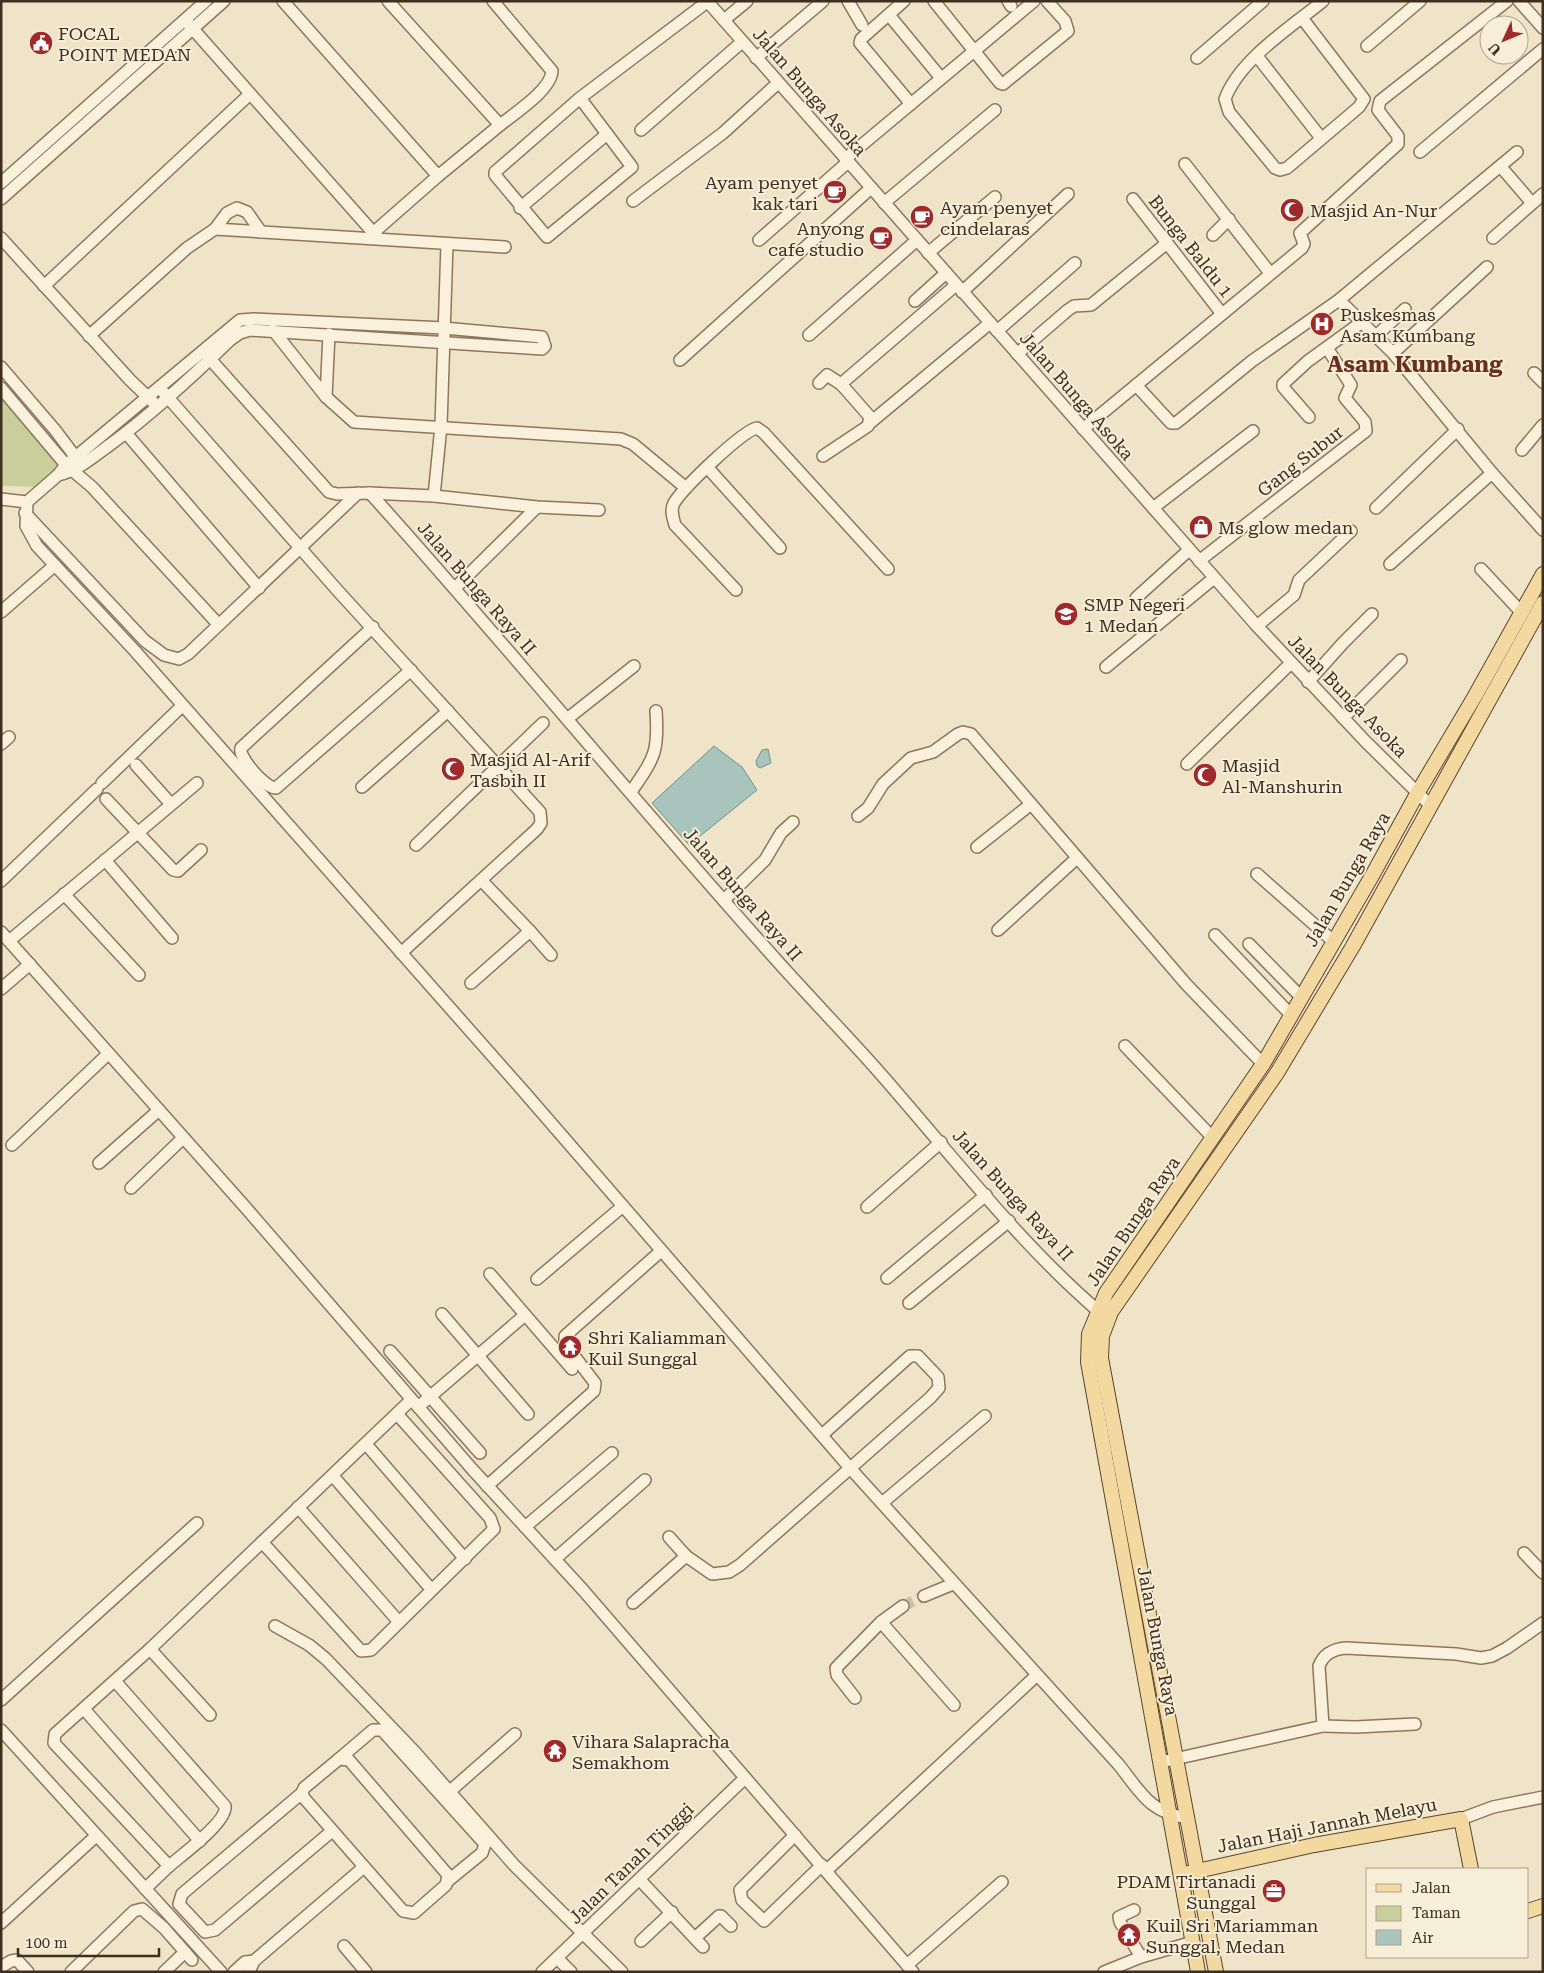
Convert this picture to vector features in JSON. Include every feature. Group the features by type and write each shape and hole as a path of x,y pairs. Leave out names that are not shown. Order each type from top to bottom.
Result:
{"main road":[{"name":"Jalan Bunga Raya","path":"1198,1972 1088,1362 1089,1334 1097,1310 1106,1293 1263,1064 1418,792 1476,696 1543,574"},
{"name":"Jalan Bunga Raya","path":"1216,1972 1101,1358 1105,1322 1134,1277 1276,1073 1312,1014 1543,603"},
{"path":"1203,1152 1216,1161"},
{"path":"1128,1583 1143,1580"},
{"name":"Jalan Haji Jannah Melayu","path":"1180,1875 1314,1845 1461,1819 1471,1868"},
{"path":"1529,1911 1543,1906"}],"street":[{"path":"1,199 189,24 206,1"},
{"path":"1,183 189,24 224,1"},
{"path":"283,1 438,176"},
{"path":"388,1 500,125"},
{"path":"376,236 438,176 543,89 551,79 552,71 493,1"},
{"path":"580,98 632,166 631,170 550,236 544,236 520,208 494,172 580,98 707,1"},
{"name":"Jalan Bunga Asoka","path":"707,1 1290,663 1430,805"},
{"path":"724,20 747,1"},
{"path":"756,58 823,1"},
{"path":"848,1 862,25"},
{"path":"904,1 861,39 860,42 911,104"},
{"path":"934,1 1000,83 1005,83 1068,31 1065,21 1046,1"},
{"path":"760,240 911,104 1034,1"},
{"path":"1197,58 1263,1"},
{"path":"1302,18 1364,99 1358,107 1286,168 1280,170 1275,168 1229,112 1226,99 1229,88 1257,56 1302,18 1323,1"},
{"path":"1367,46 1420,1"},
{"path":"1083,430 1302,248 1304,244 1300,233 1398,144 1398,136 1378,110 1377,106 1380,102 1507,1"},
{"path":"1519,1 1541,22"},
{"path":"889,15 941,78"},
{"path":"189,24 376,236"},
{"path":"640,130 742,42"},
{"path":"1420,152 1543,49"},
{"path":"1257,56 1321,138"},
{"path":"633,201 726,130 778,83"},
{"path":"44,286 250,94"},
{"path":"884,203 995,110"},
{"path":"520,208 608,134"},
{"path":"1136,385 1170,423 1176,423 1252,361 1339,300 1517,152"},
{"path":"1184,164 1270,273"},
{"path":"1501,167 1532,203"},
{"path":"680,360 871,188"},
{"path":"841,384 959,288 1068,194"},
{"path":"1493,238 1543,194"},
{"path":"928,253 995,197"},
{"name":"Bunga Baldu 1","path":"1132,199 1222,314"},
{"path":"89,336 187,248 215,229 227,213 237,208 247,212 261,232"},
{"path":"1213,235 1229,219"},
{"path":"215,229 376,236 447,244 506,247"},
{"path":"1,238 89,336 158,407"},
{"path":"808,334 917,240"},
{"path":"1017,354 1068,310 1074,306 1091,305 1167,243"},
{"path":"434,496 441,426 447,244"},
{"path":"823,456 868,426 1075,263"},
{"path":"1393,353 1487,267"},
{"path":"915,302 946,273"},
{"path":"1339,300 1393,353 1458,429 1492,473 1543,530"},
{"path":"1376,336 1405,309"},
{"path":"74,465 159,387 240,320 254,319 444,328 541,336 545,341 542,348 273,330 250,330 240,333 169,398 126,433 58,475 26,508 28,532 55,566 135,651 401,953 850,1468 1036,1676 1119,1765 1147,1801 1170,1816 1188,1818"},
{"path":"1309,416 1283,387 1283,384 1362,322"},
{"path":"273,330 326,397 354,422 441,426 627,441 686,488"},
{"path":"326,397 329,334"},
{"name":"Gang Subur","path":"1199,561 1366,431 1365,422 1345,398 1351,384 1327,348"},
{"path":"210,359 329,492 337,494 370,493 434,496 537,507 598,510"},
{"path":"1,367 56,430 74,465"},
{"path":"1534,373 1543,382"},
{"path":"819,383 827,375 841,384 870,417 871,422"},
{"path":"159,387 540,812 541,823 482,882 401,953"},
{"path":"1,388 45,439 74,465 218,624"},
{"path":"1522,450 1543,425"},
{"path":"736,590 675,525 671,513 673,504 686,488 707,467 753,428 760,428 888,569"},
{"path":"1376,508 1458,429"},
{"path":"45,439 56,430"},
{"path":"1153,508 1253,431"},
{"path":"126,433 258,588"},
{"path":"707,467 780,548"},
{"path":"1390,564 1492,473"},
{"path":"4,503 26,508 145,641 164,655 179,659 188,654 358,493"},
{"name":"Jalan Bunga Raya II","path":"370,493 455,588 724,900 941,1142 1009,1221 1078,1293 1097,1310"},
{"path":"455,588 537,507"},
{"path":"1257,626 1294,595 1298,580 1351,531"},
{"path":"1136,598 1189,550"},
{"path":"1,612 55,566"},
{"path":"1481,569 1522,614"},
{"path":"1106,666 1214,578"},
{"path":"1308,682 1372,614"},
{"path":"373,627 241,748 241,757 268,786 276,788 411,670"},
{"path":"1343,718 1401,660"},
{"path":"1187,764 1290,663"},
{"path":"567,719 634,666"},
{"path":"1,881 182,706"},
{"path":"362,787 448,711"},
{"path":"631,792 646,769 657,746 656,711"},
{"path":"416,845 543,723"},
{"path":"858,816 868,808 883,784 906,761 921,754 933,752 964,732 971,734 1186,984 1263,1064"},
{"path":"136,765 170,803"},
{"path":"197,783 170,803 64,894 5,936 487,1486 555,1559 910,1968 1002,1882"},
{"path":"106,799 138,830 175,871 201,850"},
{"path":"977,847 1032,804"},
{"path":"724,900 765,860 781,834 793,822"},
{"path":"998,930 1077,858"},
{"path":"105,860 172,938"},
{"path":"1258,874 1333,942"},
{"path":"482,882 530,930 551,955"},
{"path":"64,894 139,975"},
{"path":"471,983 530,930"},
{"path":"1215,934 1291,1015"},
{"path":"1249,944 1301,997"},
{"path":"1,989 30,964"},
{"path":"1125,1046 1213,1138"},
{"path":"12,1145 108,1054"},
{"path":"99,1163 159,1110"},
{"path":"131,1188 184,1138"},
{"path":"867,1207 941,1142"},
{"path":"887,1278 986,1195"},
{"path":"538,1279 623,1206"},
{"path":"909,1303 1009,1221"},
{"path":"487,1486 594,1391 595,1383 565,1344 565,1336 661,1251"},
{"path":"490,1274 572,1369"},
{"path":"442,1314 528,1414"},
{"path":"169,1866 54,1743 55,1734 150,1649 397,1414 430,1396 525,1315"},
{"path":"390,1351 480,1453"},
{"path":"669,1537 686,1556 712,1574 729,1572 740,1565 935,1394 940,1383 938,1377 918,1356 910,1356 822,1435"},
{"path":"262,1542 361,1651 371,1650 431,1589 490,1535 494,1524 397,1414"},
{"path":"882,1503 985,1416"},
{"path":"366,1444 465,1559"},
{"path":"524,1527 612,1453"},
{"path":"333,1476 431,1589"},
{"path":"555,1559 645,1480"},
{"path":"298,1507 399,1622"},
{"path":"1,1700 197,1523"},
{"path":"1524,1553 1543,1573"},
{"path":"632,1603 686,1556"},
{"path":"924,1596 953,1584"},
{"path":"854,1698 837,1675 836,1668 881,1622 903,1606"},
{"path":"881,1622 954,1705"},
{"path":"1323,1726 1319,1666 1322,1659 1334,1650 1346,1648 1456,1654 1481,1658 1492,1656 1508,1648 1543,1623"},
{"path":"275,1626 310,1645 326,1659 414,1751 514,1865 622,1972"},
{"path":"150,1649 210,1715"},
{"path":"795,1835 740,1890 742,1900 764,1921 1036,1676"},
{"path":"115,1681 225,1806 224,1814 200,1841 169,1866 145,1890"},
{"path":"84,1709 200,1841"},
{"path":"1161,1762 1234,1744 1323,1726 1356,1728 1415,1724"},
{"path":"1,1730 221,1972"},
{"path":"302,1793 332,1831 403,1911 409,1914 414,1913 446,1885 449,1880 482,1853 485,1844 382,1730 373,1730 304,1788 302,1793 182,1894 179,1904 205,1932 215,1930 332,1831"},
{"path":"449,1792 515,1734"},
{"path":"339,1759 349,1760 448,1875 449,1880"},
{"name":"Jalan Tanah Tinggi","path":"542,1972 744,1779"},
{"path":"1461,1819 1492,1807 1543,1797"},
{"path":"1,1923 96,1836"},
{"path":"234,1972 245,1962 251,1967 364,1867"},
{"path":"640,1880 703,1947"},
{"path":"71,1972 134,1910 142,1909 164,1928 188,1956 164,1972"},
{"path":"1134,1910 1119,1917 1120,1922 1141,1957"},
{"path":"641,1941 672,1912"},
{"path":"695,1938 718,1916 721,1916 731,1926"},
{"path":"1104,1972 1141,1957 1193,1942"},
{"path":"344,1946 366,1972"},
{"path":"557,1958 571,1972"},
{"path":"1,1967 17,1960 28,1972"}],"green space":[{"path":"1,394 59,458 58,468 37,487 1,486"}],"water":[{"path":"714,746 742,767 757,790 689,845 652,803"},
{"path":"768,749 771,763 760,768 757,766 756,761 762,750"}],"tunnel":[{"path":"903,1606 924,1596"}],"place":[{"name":"FOCAL POINT MEDAN","path":"41,43"},
{"name":"Ayam penyet kak tari","path":"835,192"},
{"name":"Masjid An-Nur","path":"1292,210"},
{"name":"Ayam penyet cindelaras","path":"922,217"},
{"name":"Anyong cafe studio","path":"881,238"},
{"name":"Puskesmas Asam Kumbang","path":"1322,324"},
{"name":"Ms glow medan","path":"1201,527"},
{"name":"SMP Negeri 1 Medan","path":"1066,614"},
{"name":"Masjid Al-Arif Tasbih II","path":"453,769"},
{"name":"Masjid Al-Manshurin","path":"1205,775"},
{"name":"Shri Kaliamman Kuil Sunggal","path":"570,1347"},
{"name":"Vihara Salapracha Semakhom","path":"555,1751"},
{"name":"PDAM Tirtanadi Sunggal","path":"1274,1891"},
{"name":"Kuil Sri Mariamman Sunggal, Medan","path":"1129,1935"}],"district":[{"name":"Asam Kumbang","path":"1415,364"}]}
